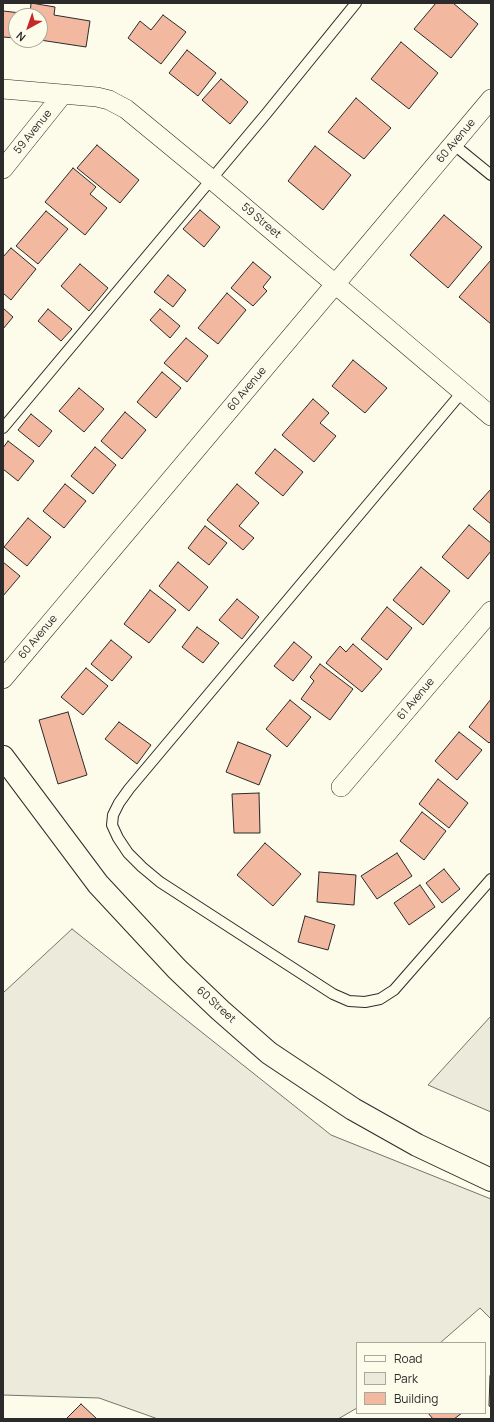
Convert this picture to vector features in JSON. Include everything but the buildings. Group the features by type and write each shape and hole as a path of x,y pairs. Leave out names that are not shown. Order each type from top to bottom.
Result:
{"main road":[{"name":"60 Street","path":"3,757 98,884 177,969 220,1010 270,1053 353,1109 417,1145 491,1180"}],"street":[{"name":"59 Street","path":"3,89 96,97 109,100 126,108 491,416"},
{"name":"59 Avenue","path":"3,169 63,94"},
{"name":"60 Avenue","path":"3,678 491,99"},
{"name":"61 Avenue","path":"341,787 491,611"}],"lane":[{"path":"3,428 266,114 356,3"},
{"path":"453,144 491,175"},
{"path":"463,391 129,789 113,815 112,825 118,838 128,853 160,882 333,994 349,1001 365,1002 380,999 394,990 491,879"}],"green space":[{"path":"72,929 331,1135 491,1199 491,1319 480,1308 441,1342 356,1342 356,1409 338,1419 158,1419 99,1398 3,1395 3,993"},
{"path":"491,1016 491,1112 428,1085"}]}
